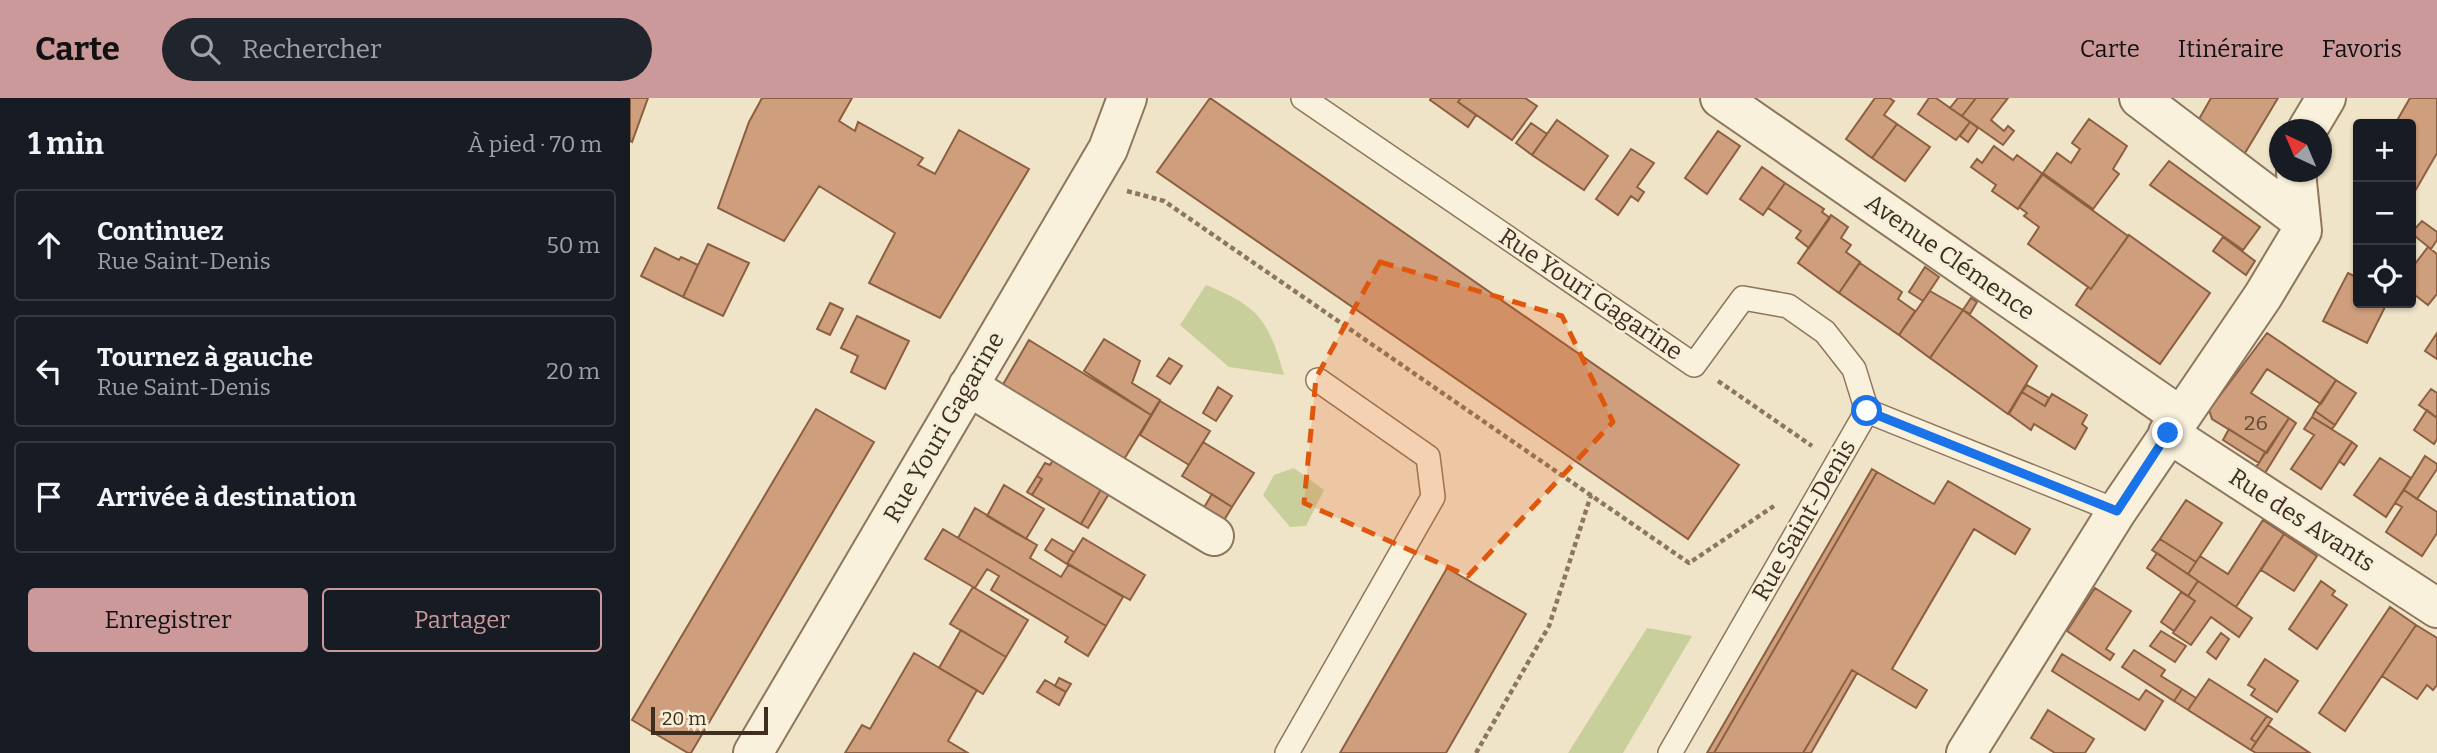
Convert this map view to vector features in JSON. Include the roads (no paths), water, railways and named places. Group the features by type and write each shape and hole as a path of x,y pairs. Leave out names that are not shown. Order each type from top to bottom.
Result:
{"street":[{"name":"Rue Youri Gagarine","path":"753,753 1108,149 1127,98"},
{"name":"Avenue Clémence","path":"1720,98 2174,424"},
{"path":"2140,98 2300,220"},
{"path":"2314,119 2326,98"},
{"path":"1966,753 2117,511 2263,296 2302,231 2297,182"},
{"path":"968,386 1214,536"},
{"name":"Rue des Avants","path":"2174,424 2437,608"}],"lane":[{"name":"Rue Youri Gagarine","path":"1303,98 1694,365 1743,298 1788,306 1825,332 1854,369 1867,411"},
{"path":"1287,753 1433,497 1428,457 1318,380"},
{"name":"Rue Saint-Denis","path":"1670,753 1867,411 2117,511"}]}
